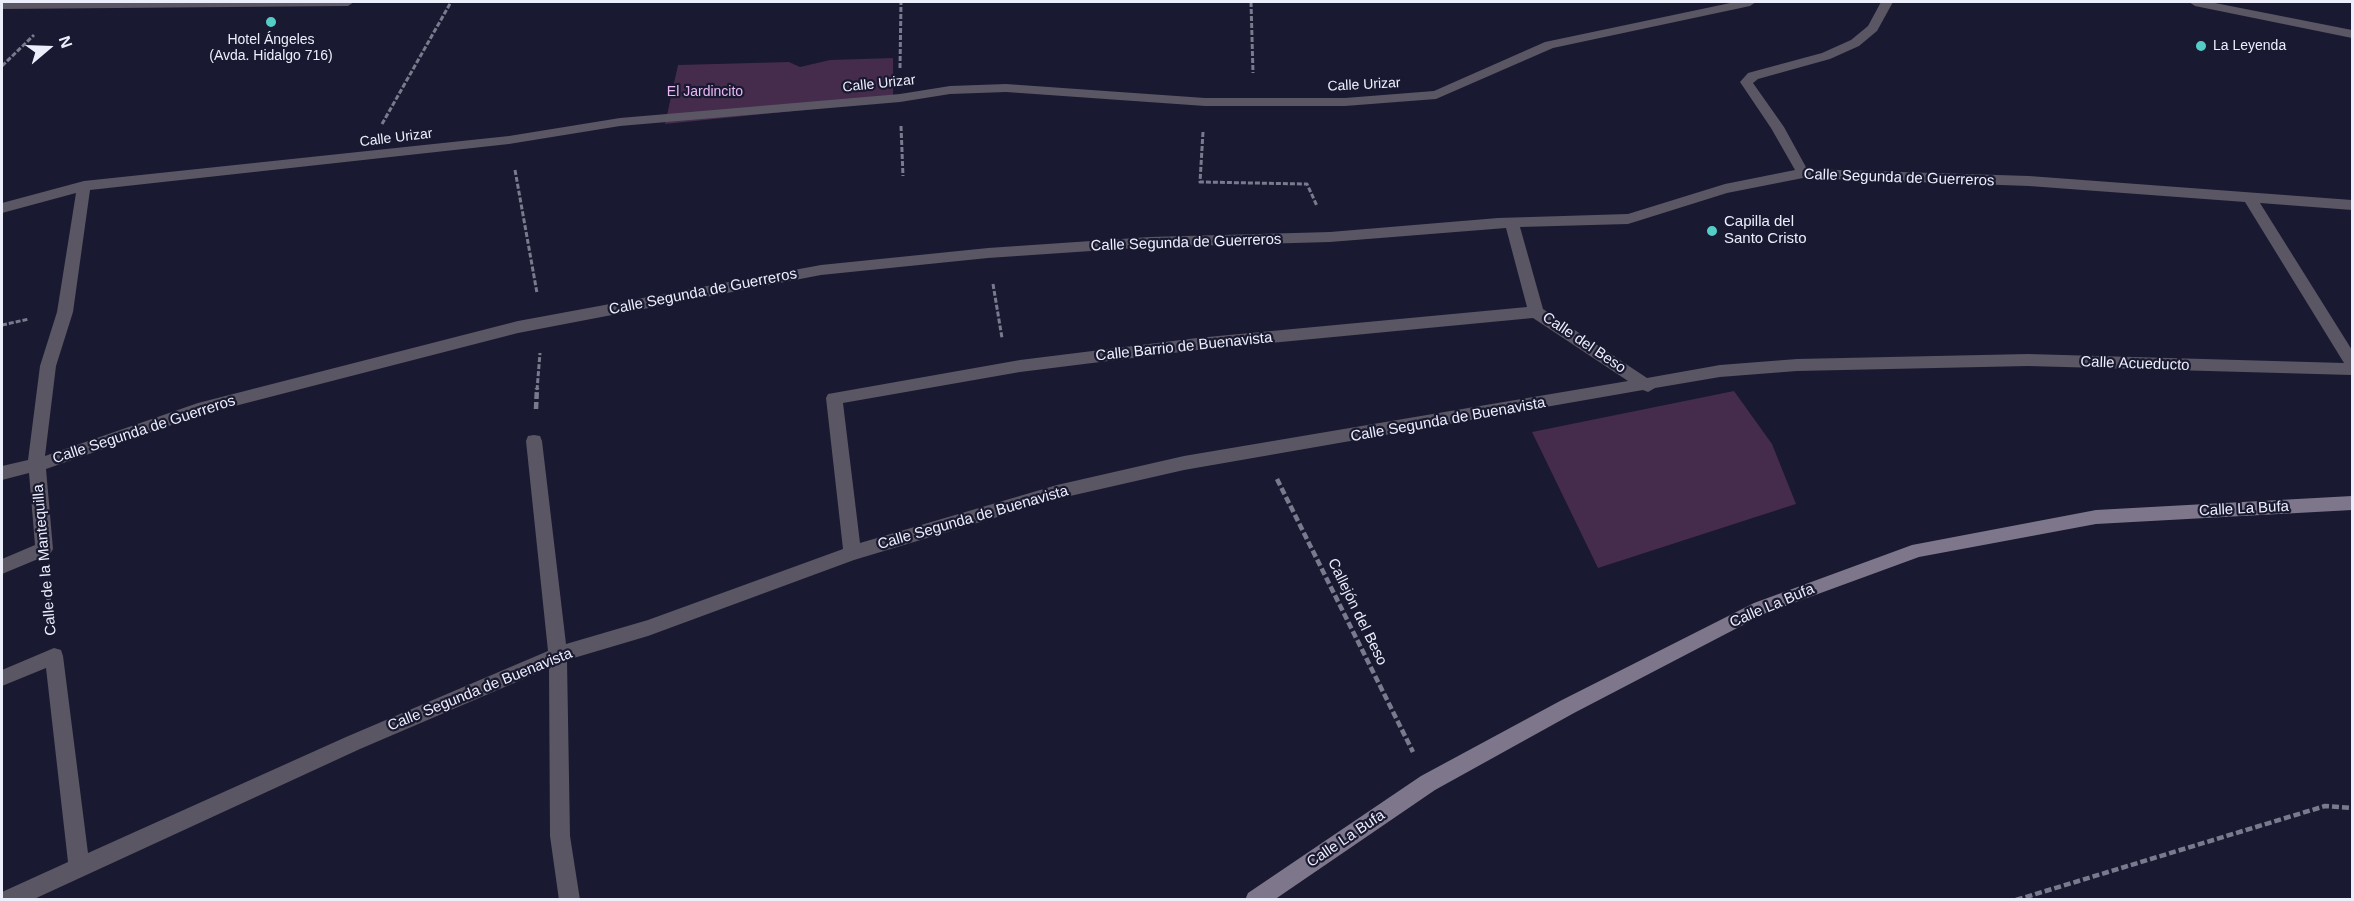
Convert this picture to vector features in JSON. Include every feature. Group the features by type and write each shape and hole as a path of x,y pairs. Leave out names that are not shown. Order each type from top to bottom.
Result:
{"main road":[{"name":"Calle La Bufa","path":"1255,900 1428,783 1567,707 1760,608 1918,550 2096,517 2352,503"}],"street":[{"path":"2,5 348,2"},
{"name":"Calle Urizar","path":"2,208 84,186 509,140 620,122 900,98 950,90 1006,88 1205,102 1345,102 1436,95 1549,45 1750,2"},
{"path":"1803,173 1777,127 1746,82 1753,76 1826,56 1855,43 1873,28 1887,2"},
{"path":"2195,2 2352,34"},
{"name":"Calle Segunda de Guerreros","path":"2,473 37,465 198,409 518,327 821,270 988,253 1150,242 1330,237 1512,223 1628,219 1725,189 1803,173 2029,182 2352,205"},
{"name":"Calle de la Mantequilla","path":"44,549 36,452 48,366 65,312 84,186"},
{"path":"2248,197 2352,362"},
{"name":"Calle del Beso","path":"1512,223 1536,312 1648,386"},
{"name":"Calle Barrio de Buenavista","path":"852,553 834,398 1007,369 1197,344 1536,312"},
{"name":"Calle Acueducto","path":"1918,363 2028,360 2352,369"},
{"name":"Calle Segunda de Buenavista","path":"7,900 353,743 558,656 648,628 852,553 1057,492 1184,463 1263,452 1648,386 1720,371 1797,366 1918,363"},
{"path":"534,441 558,656 560,836 570,900"},
{"path":"2,567 44,549"},
{"path":"2,678 54,657"},
{"name":"Calle de la Mantequilla","path":"54,657 79,866"}],"path":[{"path":"364,157 451,2"},
{"path":"901,2 900,98 903,177"},
{"path":"1248,102 1254,64 1251,2"},
{"path":"1205,102 1200,182 1307,184 1330,237"},
{"path":"988,253 1007,369"},
{"name":"Callejón del Beso","path":"1263,452 1428,783"},
{"name":"Calle de la Mantequilla","path":"44,549 54,657"},
{"path":"2016,900 2325,806 2352,808"}],"green space":[{"name":"El Jardincito","path":"893,58 893,101 665,124 678,65 789,62 800,67 830,60"},
{"path":"1734,391 1772,444 1796,504 1598,568 1532,432"}],"place":[{"name":"Hotel Ángeles (Avda. Hidalgo 716)","path":"271,22"},
{"name":"La Leyenda","path":"2201,46"},
{"name":"Capilla del Santo Cristo","path":"1712,231"}]}
